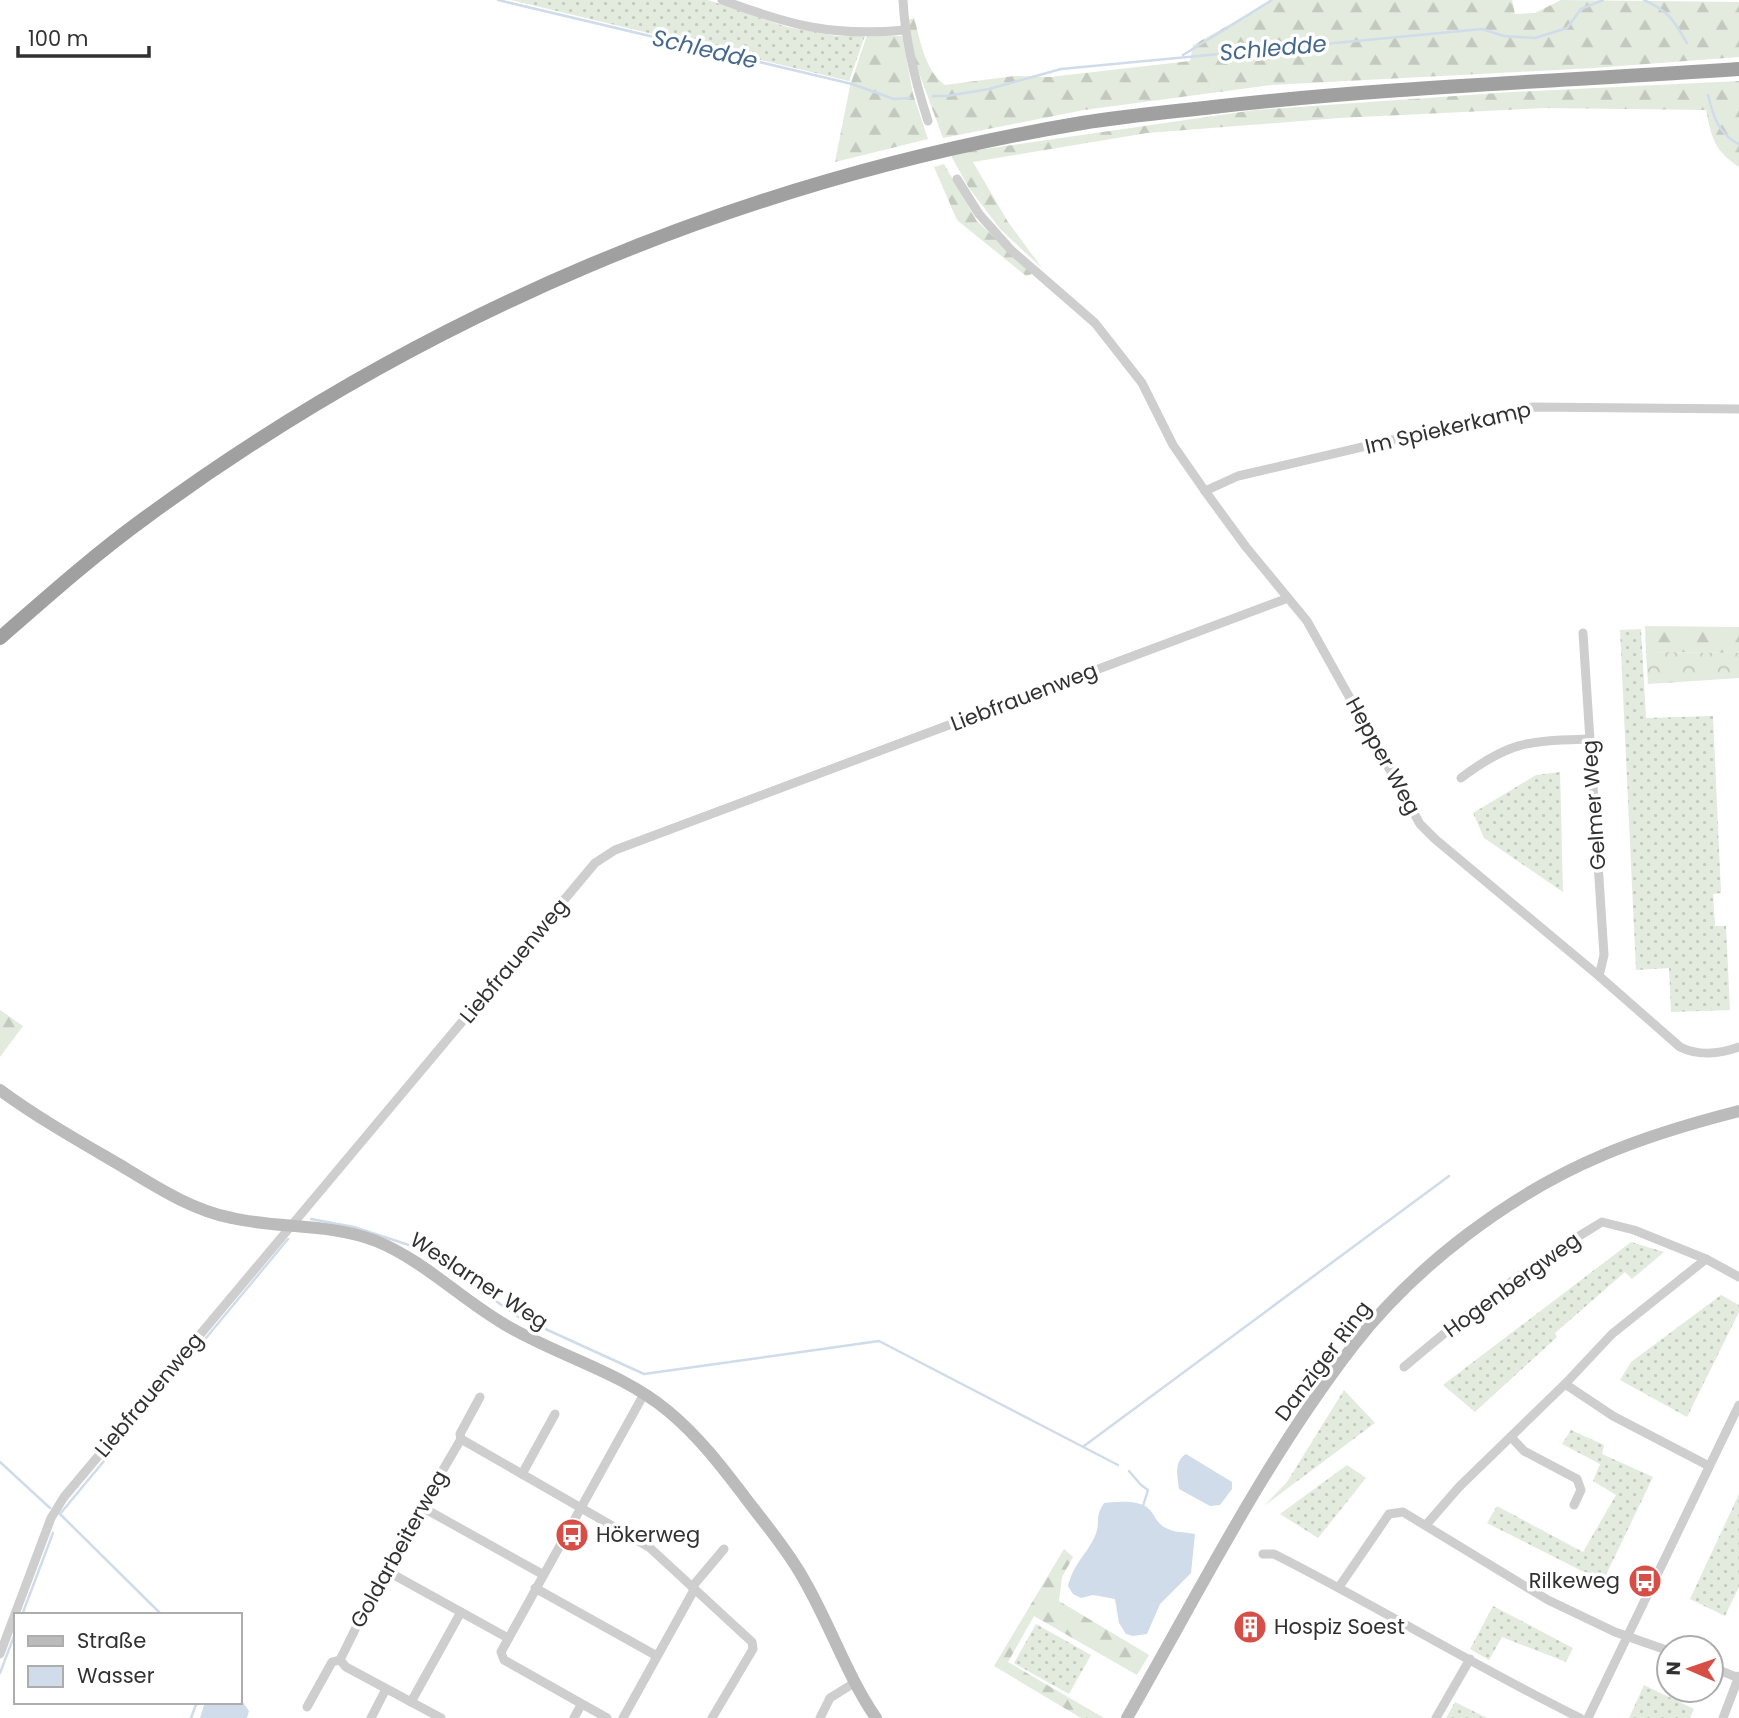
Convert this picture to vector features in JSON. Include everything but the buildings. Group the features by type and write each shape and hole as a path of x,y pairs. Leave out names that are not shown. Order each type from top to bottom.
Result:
{"highway":[{"path":"0,638 142,520 258,440 341,388 492,308 621,250 731,210 931,153 1087,122 1272,100 1739,69"}],"main road":[{"name":"Weslarner Weg","path":"0,1090 51,1125 164,1191 197,1207 230,1218 329,1229 374,1240 389,1247 405,1255 504,1325 535,1342 616,1377 668,1411 700,1442 775,1536 803,1577 854,1683 876,1718"},
{"name":"Danziger Ring","path":"1127,1718 1305,1412 1354,1345 1404,1289 1449,1249 1497,1213 1545,1184 1600,1156 1652,1135 1739,1112"}],"street":[{"path":"722,0 778,20 815,29 836,32 905,30"},
{"path":"903,0 911,62 928,121"},
{"name":"Hepper Weg","path":"957,179 979,214 1011,250 1095,323 1142,383 1174,445 1205,491 1307,621 1420,824 1680,1047 1696,1052 1717,1053 1739,1047"},
{"name":"Im Spiekerkamp","path":"1205,491 1237,476 1533,407 1739,409"},
{"name":"Liebfrauenweg","path":"15,1613 51,1518 64,1497 595,863 615,850 1288,598"},
{"name":"Gelmer Weg","path":"1583,633 1604,955 1599,976"},
{"path":"1461,778 1481,762 1503,750 1531,741 1590,739"},
{"name":"Hogenbergweg","path":"1404,1367 1479,1304 1548,1255 1602,1222 1634,1230 1706,1259"},
{"path":"1426,1525 1459,1487 1565,1384 1612,1334 1706,1259 1739,1277"},
{"path":"1565,1384 1613,1416 1709,1466"},
{"path":"607,1718 504,1660 501,1652 644,1394"},
{"name":"Goldarbeiterweg","path":"307,1707 332,1662 340,1660 385,1570 461,1439 460,1434 480,1397"},
{"path":"1588,1718 1739,1405"},
{"path":"522,1474 555,1414"},
{"path":"1511,1437 1524,1451 1577,1479 1581,1489 1574,1505"},
{"path":"461,1439 649,1547 754,1644 729,1693 712,1718"},
{"path":"421,1506 542,1574"},
{"path":"1339,1587 1389,1514 1403,1512 1548,1600 1615,1632 1655,1646"},
{"path":"623,1718 693,1588 724,1549"},
{"path":"1263,1554 1274,1554 1339,1587 1580,1718"},
{"path":"385,1570 508,1638"},
{"path":"535,1588 657,1656"},
{"path":"411,1702 461,1612"},
{"name":"Liebfrauenweg","path":"0,1654 14,1617"},
{"path":"1436,1718 1469,1659"},
{"path":"340,1660 346,1667 440,1718"},
{"path":"1723,1718 1739,1677"},
{"path":"820,1718 830,1698 854,1683"},
{"path":"371,1718 386,1689"},
{"path":"574,1718 581,1705"}],"green space":[{"path":"511,0 708,0 787,27 837,36 865,36 849,81"},
{"path":"1274,0 1512,0 1515,14 1535,13 1561,0 1739,2 1739,57 1593,68 1271,85 1084,110 943,138 915,62 908,20 914,18 928,63 945,85 1014,76 1050,77 1190,61 1193,45"},
{"path":"867,35 902,36 913,94 928,139 835,162 850,86"},
{"path":"1739,81 1739,167 1724,155 1715,143 1706,110 1545,108 1339,118 1147,133 973,162 1008,222 1042,268 1001,230 969,188 950,154 1255,110 1512,92"},
{"path":"944,164 977,221 1032,274 1026,276 957,220 934,167"},
{"path":"1645,626 1739,627 1739,653 1646,652"},
{"path":"1641,629 1646,718 1713,716 1721,893 1713,894 1715,926 1726,926 1730,1010 1671,1012 1669,968 1636,970 1620,630"},
{"path":"1646,652 1739,653 1739,678 1648,684"},
{"path":"1560,772 1563,892 1484,838 1473,813 1536,775"},
{"path":"0,1010 23,1026 0,1057"},
{"path":"1631,1242 1664,1252 1632,1279 1625,1272 1555,1333 1557,1337 1475,1412 1443,1385"},
{"path":"1721,1295 1739,1305 1739,1312 1687,1417 1620,1380 1631,1362"},
{"path":"1344,1390 1375,1423 1264,1506 1287,1482"},
{"path":"1571,1430 1604,1445 1602,1454 1653,1477 1605,1577 1582,1571 1487,1523 1497,1506 1583,1552 1616,1495 1593,1481 1600,1464 1562,1444"},
{"path":"1347,1465 1366,1478 1318,1538 1280,1514"},
{"path":"1739,1494 1739,1587 1725,1616 1690,1599"},
{"path":"1064,1549 1073,1557 1062,1577 1059,1601 1149,1655 1137,1675 1034,1616 1008,1662 1104,1718 1081,1718 994,1666"},
{"path":"1493,1606 1573,1648 1566,1662 1502,1637 1489,1660 1470,1649"},
{"path":"1036,1624 1091,1655 1069,1694 1014,1663"},
{"path":"1644,1685 1655,1690 1655,1704 1684,1704 1694,1709 1690,1718 1629,1718"},
{"path":"1455,1702 1487,1718 1446,1718"}],"water":[{"path":"1186,1454 1232,1482 1232,1489 1220,1505 1210,1506 1179,1489 1178,1465"},
{"path":"1127,1502 1145,1506 1164,1527 1195,1534 1191,1573 1160,1604 1147,1634 1126,1634 1119,1623 1115,1599 1093,1595 1081,1598 1073,1594 1068,1586 1073,1571 1095,1536 1099,1513 1104,1503"},
{"path":"242,1701 249,1711 247,1718 200,1718 204,1704 242,1704"}],"waterway":[{"name":"Schledde","path":"498,0 852,84 894,99 910,98"},
{"path":"1183,55 1272,0"},
{"name":"Schledde","path":"933,96 989,89 1061,69 1482,29 1504,36 1535,38 1567,28 1581,9 1603,0"},
{"name":"Schledde","path":"1644,0 1670,17 1687,43"},
{"name":"Schledde","path":"1708,95 1718,124 1726,136 1739,144"},
{"path":"1084,1446 1449,1176"},
{"path":"311,1219 354,1227 424,1250 517,1316 644,1374 879,1341 1118,1465"},
{"path":"60,1514 288,1239"},
{"path":"0,1462 50,1508"},
{"path":"1129,1471 1148,1490 1143,1506"},
{"path":"60,1514 160,1613"},
{"path":"23,1613 53,1533"},
{"path":"0,1673 14,1636"},
{"path":"191,1718 196,1704"}],"place":[{"name":"Hökerweg","path":"572,1535"},
{"name":"Rilkeweg","path":"1645,1581"},
{"name":"Hospiz Soest","path":"1250,1627"}]}
